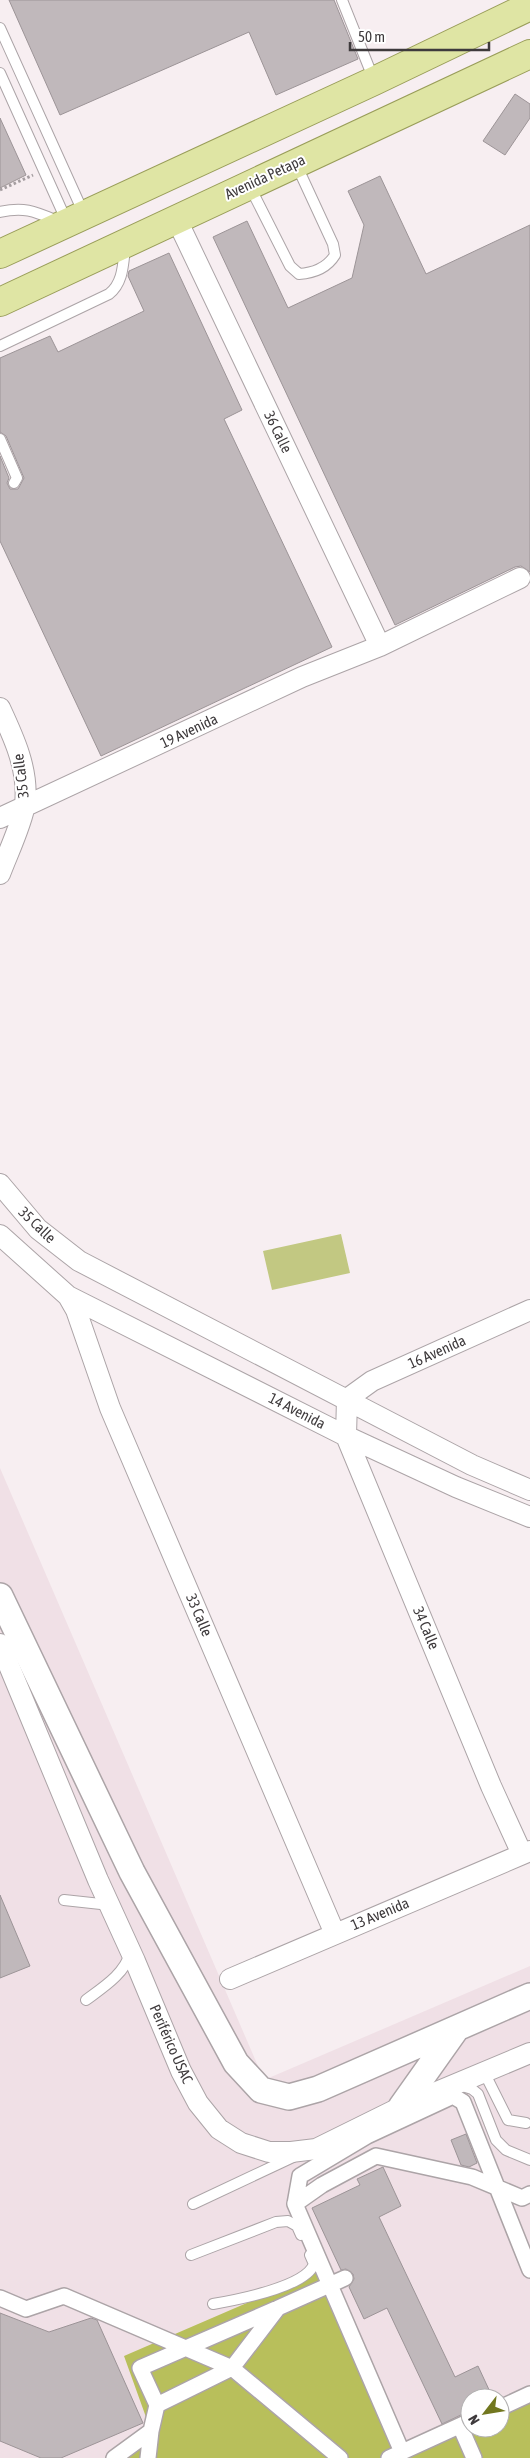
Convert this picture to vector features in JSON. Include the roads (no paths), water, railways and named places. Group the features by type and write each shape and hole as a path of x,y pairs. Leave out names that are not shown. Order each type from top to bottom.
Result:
{"main road":[{"path":"0,254 374,81 530,6"},
{"name":"Avenida Petapa","path":"0,302 176,218 530,55"},
{"path":"358,134 373,120 382,100 374,81"}],"street":[{"name":"36 Calle","path":"176,218 380,646"},
{"name":"19 Avenida","path":"0,818 210,722 302,677 380,646 520,578"},
{"name":"35 Calle","path":"0,708 17,743 26,786 24,806 0,874"},
{"name":"35 Calle","path":"0,1184 38,1229 79,1261 346,1399"},
{"path":"0,1235 68,1296"},
{"name":"14 Avenida","path":"68,1296 346,1436 456,1487 530,1517"},
{"name":"33 Calle","path":"68,1296 76,1310 110,1408 335,1934"},
{"name":"16 Avenida","path":"346,1399 372,1381 530,1310"},
{"path":"346,1399 472,1465 530,1490"},
{"name":"34 Calle","path":"346,1399 346,1436 491,1786 526,1852"},
{"path":"0,1596 132,1872 236,2063 261,2090 289,2097 318,2089 530,1996"},
{"name":"Periférico USAC","path":"0,1644 181,2071 198,2103 219,2129 241,2143 269,2152 316,2149 401,2107 530,2053"},
{"name":"13 Avenida","path":"230,1979 526,1852"},
{"path":"401,2107 459,2026"},
{"path":"460,2426 395,2455 329,2285 295,2204 300,2176 367,2136 453,2096 463,2102 530,2270"},
{"path":"295,2204 322,2185 376,2156 472,2177 522,2198 530,2194"},
{"path":"148,2458 151,2431 157,2405 140,2368 345,2278"},
{"path":"0,2298 26,2309 64,2296 232,2368 340,2458"},
{"path":"157,2405 232,2368 278,2308"},
{"path":"510,2403 530,2394"},
{"path":"114,2458 151,2431"},
{"path":"469,2438 474,2458"}],"lane":[{"path":"342,0 374,81"},
{"path":"0,28 73,221"},
{"path":"0,72 73,221"},
{"path":"249,184 290,266 299,274 312,273 330,263 335,255 333,244 296,163"},
{"path":"0,212 17,208 73,221"},
{"path":"0,346 109,294 116,288 120,279 126,243"},
{"path":"0,439 16,471 18,478 14,483"},
{"path":"64,1900 110,1904"},
{"path":"86,2000 105,1986 125,1965 130,1950"},
{"path":"484,2072 508,2120 526,2123"},
{"path":"456,2084 465,2086 478,2094 496,2140 506,2150 522,2155 530,2160"},
{"path":"193,2204 308,2150"},
{"path":"191,2255 276,2222 288,2221 297,2226 314,2264 310,2272 263,2294 213,2304"}]}
